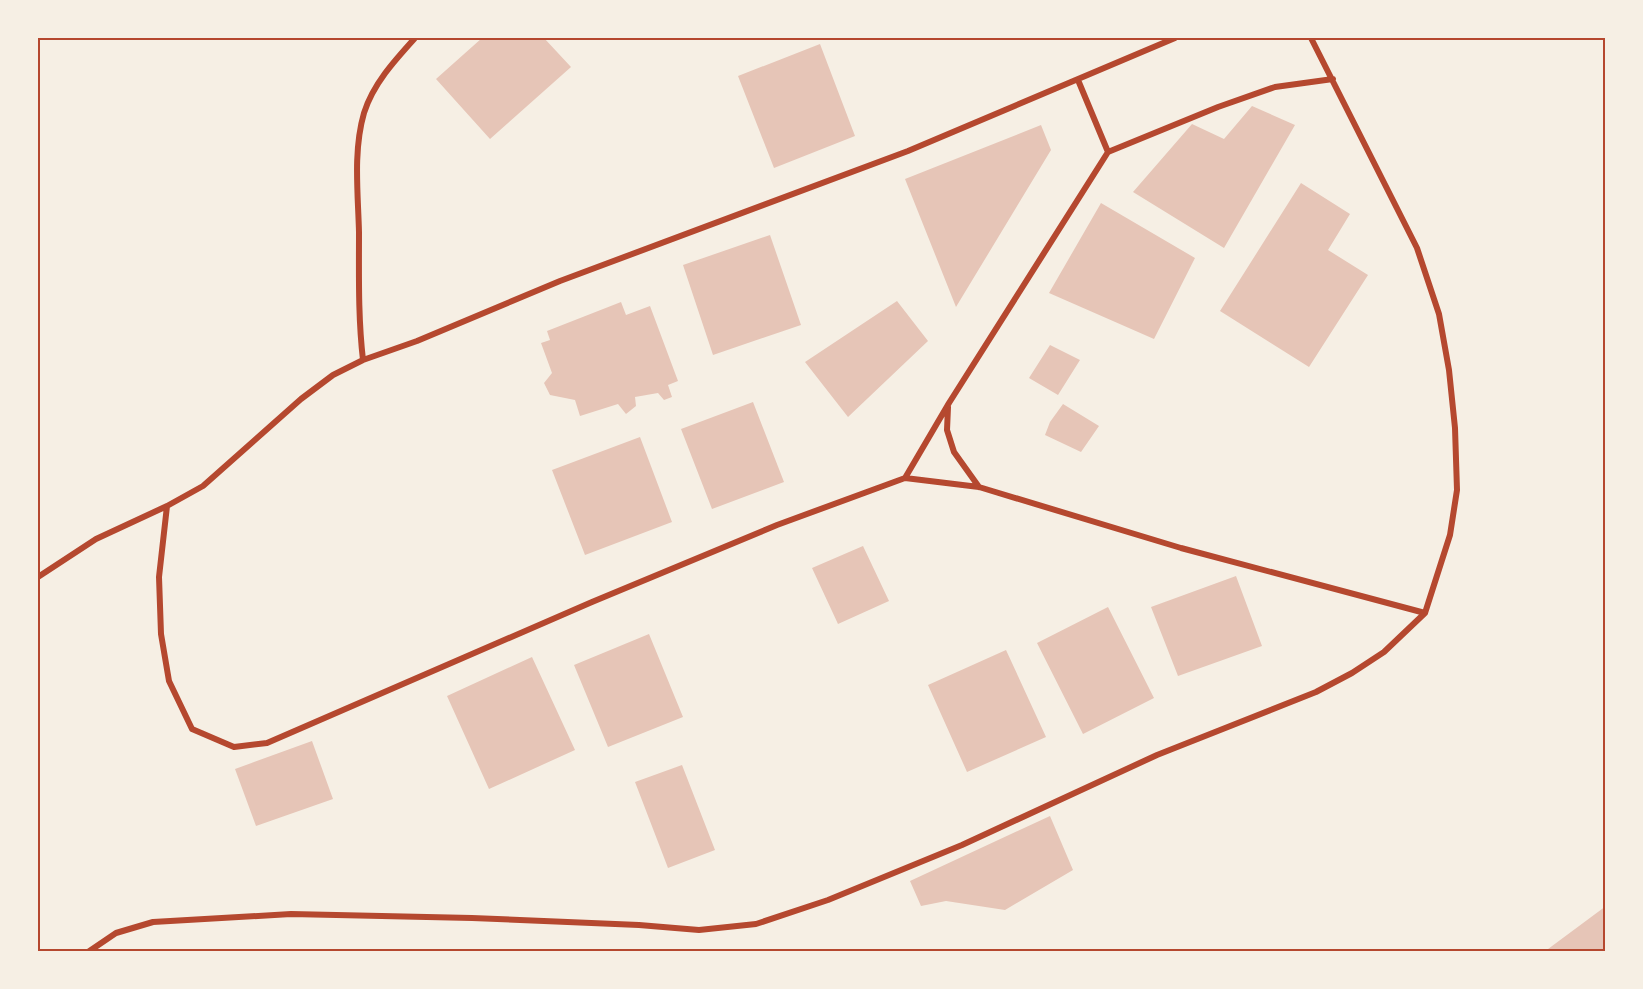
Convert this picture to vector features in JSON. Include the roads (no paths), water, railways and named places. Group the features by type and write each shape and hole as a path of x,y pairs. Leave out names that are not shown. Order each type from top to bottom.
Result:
{"street":[{"path":"363,360 358,326 358,144 364,113 378,84 415,38"},
{"path":"38,577 96,539 167,506 203,486 301,399 333,375 363,360 417,341 560,281 908,151 1175,38"},
{"path":"88,951 116,933 153,922 291,914 639,925 699,930 756,924 828,900 962,845 1157,755 1316,692 1352,673 1384,652 1425,613 1450,535 1457,490 1455,428 1439,314 1417,248 1311,38"},
{"path":"905,478 949,403 1108,152 1218,107 1275,87 1333,79"},
{"path":"1078,80 1108,152"},
{"path":"949,403 947,430 954,452 979,487"},
{"path":"167,506 159,577 161,634 169,681 192,729 234,747 267,743 592,602 777,525 905,478 979,487 1181,548 1425,613"}]}
